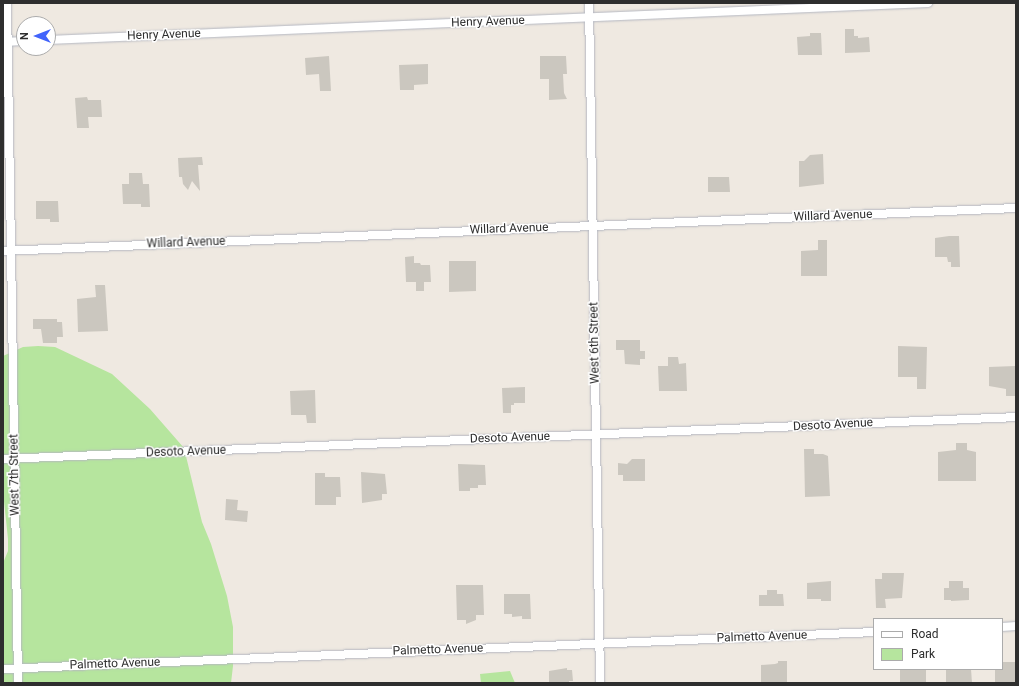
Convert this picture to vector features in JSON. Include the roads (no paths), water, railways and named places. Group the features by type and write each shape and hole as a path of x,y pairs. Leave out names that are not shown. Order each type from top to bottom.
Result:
{"street":[{"name":"West 7th Street","path":"7,3 5,42 7,250 14,459 18,683"},
{"name":"West 6th Street","path":"588,3 600,683"},
{"name":"Henry Avenue","path":"56,40 928,3"},
{"path":"5,42 16,41"},
{"name":"Willard Avenue","path":"7,250 1016,208"},
{"name":"Desoto Avenue","path":"3,459 1016,417"},
{"path":"1003,627 1016,626"},
{"name":"Palmetto Avenue","path":"3,669 873,632"}]}
